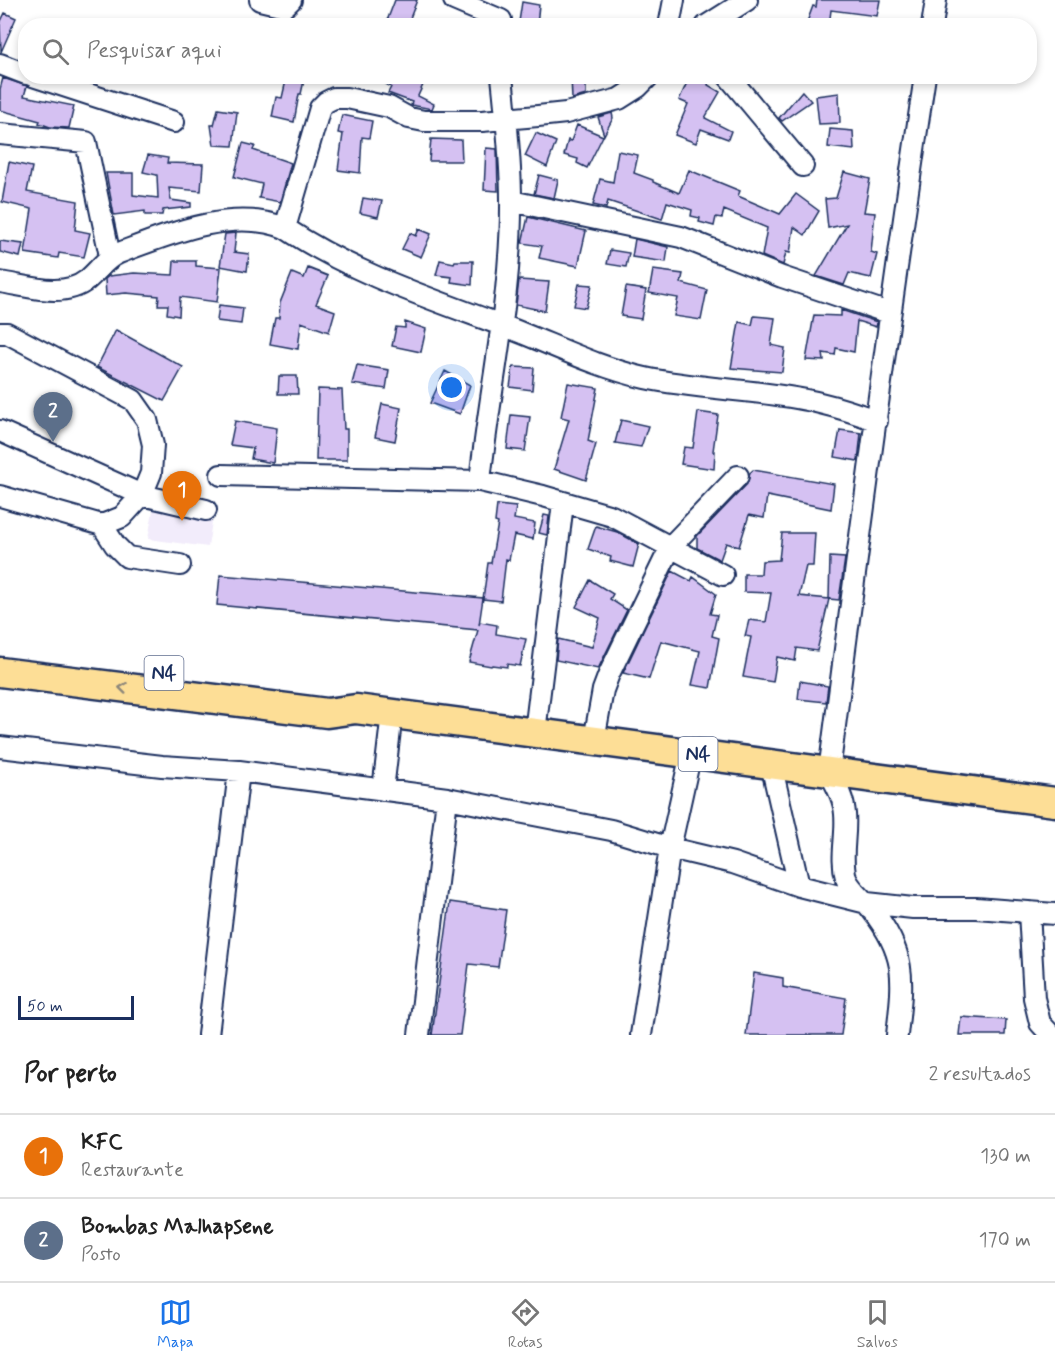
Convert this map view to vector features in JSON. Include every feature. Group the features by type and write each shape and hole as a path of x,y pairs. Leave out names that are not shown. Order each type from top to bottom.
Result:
{"highway":[{"name":"N4","path":"0,652 327,695 356,709"},
{"name":"N4","path":"0,672 327,712 356,709 392,713 1050,800"}],"street":[{"path":"260,0 285,6 291,0"},
{"path":"454,0 502,15"},
{"path":"671,18 674,0"},
{"path":"719,18 747,0"},
{"path":"933,18 936,0"},
{"path":"0,64 18,71"},
{"path":"58,84 174,122"},
{"path":"480,481 502,326 511,201 503,84"},
{"path":"285,228 321,108 334,98 347,98 389,107 409,118 424,121 482,121 566,113 619,99 641,84"},
{"path":"735,84 803,166"},
{"path":"897,1035 902,977 897,952 888,931 867,903 847,882 843,865 845,814 840,793 829,772 877,421 889,313 924,84"},
{"path":"0,134 86,142 110,256"},
{"path":"511,201 681,237 782,277 889,313"},
{"path":"0,282 64,290 78,287 110,256 186,228 250,219 285,228 370,274 429,300 613,370 679,384 814,401 877,421"},
{"path":"0,333 6,333 134,400 147,420 153,445 151,473 142,495 122,517 102,525 0,496"},
{"path":"0,431 142,495 206,510"},
{"path":"221,475 480,481 612,516 723,575"},
{"path":"594,740 603,690 609,674 670,546 738,476"},
{"path":"535,732 563,503"},
{"path":"102,525 115,545 127,556 180,565"},
{"path":"383,790 392,713"},
{"path":"0,752 0,747 162,766 239,771 447,798 610,830 670,848 733,862 800,886 867,903 913,908 976,908 1055,914"},
{"path":"641,1035 670,848 691,753"},
{"path":"771,764 800,886"},
{"path":"208,1035 239,771"},
{"path":"419,1035 447,798"},
{"path":"1029,912 1034,998 1040,1023 1051,1035"}],"shaded area":[{"path":"156,493 215,503 208,547 148,539"}],"building":[{"path":"395,0 417,0 410,18 388,18"},
{"path":"817,0 880,0 877,16 831,10 830,18 808,18 813,6 816,7"},
{"path":"522,2 539,5 538,18 520,18"},
{"path":"5,13 16,18 1,52 0,23"},
{"path":"3,78 27,86 24,96 74,106 69,128 50,127 39,123 40,121 0,110 0,89"},
{"path":"285,84 303,84 294,122 272,117 276,97 282,98"},
{"path":"386,84 423,84 418,96 434,104 432,109 411,105 412,102 388,93 391,87"},
{"path":"571,84 586,84 586,95 572,99"},
{"path":"686,84 708,84 720,92 705,118 731,131 728,139 701,129 696,143 675,135 688,104 679,100"},
{"path":"802,91 811,101 782,121 779,118"},
{"path":"839,93 840,123 819,124 816,96"},
{"path":"218,109 237,112 233,146 214,145 211,125 214,125"},
{"path":"612,113 613,118 604,135 598,117"},
{"path":"342,115 372,121 369,138 362,137 360,173 338,170 343,134 338,133"},
{"path":"577,125 603,136 587,168 577,163 578,159 564,155 568,140 571,141"},
{"path":"830,129 853,131 854,150 828,147"},
{"path":"536,133 556,142 547,167 525,156"},
{"path":"431,139 461,140 462,161 429,161"},
{"path":"243,143 255,146 253,150 291,163 280,202 259,198 262,184 234,177"},
{"path":"486,148 497,149 498,191 484,190"},
{"path":"618,151 638,155 634,173 679,193 689,170 740,191 738,196 780,214 796,194 819,211 805,235 794,227 790,253 786,252 783,265 762,256 767,228 724,210 722,218 716,217 714,226 699,222 700,218 691,216 692,210 667,202 662,219 608,201 606,208 593,205 600,179 613,182"},
{"path":"148,155 168,158 167,163 203,164 201,191 169,188 171,200 191,203 191,207 163,210 162,215 145,215 145,211 114,215 106,173 133,173 133,195 158,198 157,175 143,172"},
{"path":"9,162 32,167 27,192 78,201 75,230 90,233 84,257 59,253 58,258 25,253 32,209 2,202"},
{"path":"844,172 870,179 864,212 875,213 871,252 877,254 871,278 849,273 844,285 816,276 847,224 828,228 825,199 836,198"},
{"path":"539,175 558,180 554,198 534,194"},
{"path":"363,198 382,201 378,217 360,213"},
{"path":"528,217 586,231 578,266 539,258 542,246 522,243"},
{"path":"419,229 431,234 421,257 402,249 410,233 416,236"},
{"path":"236,233 234,252 249,254 247,271 220,266 225,234"},
{"path":"635,239 668,247 666,262 632,257"},
{"path":"0,241 23,244 20,257 0,252"},
{"path":"610,250 629,253 626,267 607,264"},
{"path":"440,260 454,263 455,261 473,261 472,285 451,282 452,277 436,275"},
{"path":"174,261 196,261 196,266 221,268 217,302 180,297 179,316 167,314 168,305 158,305 159,296 126,293 106,295 105,279 109,276 134,273 173,275"},
{"path":"308,268 328,276 316,304 335,311 329,332 301,322 298,349 270,344 275,318 279,318 280,303 292,273 304,278"},
{"path":"653,270 683,274 681,283 707,290 701,320 674,316 678,298 649,293"},
{"path":"519,280 549,282 545,311 516,305"},
{"path":"579,284 592,285 586,308 574,306"},
{"path":"626,287 646,290 641,319 621,316"},
{"path":"219,305 243,308 241,324 217,321"},
{"path":"841,310 877,322 876,327 857,321 854,352 836,348 835,355 823,353 824,361 806,360 814,315 841,316"},
{"path":"754,316 775,318 771,345 785,348 782,372 731,368 739,322 752,325"},
{"path":"405,322 426,329 421,352 392,346 396,327 405,328"},
{"path":"116,330 183,367 164,401 97,367"},
{"path":"357,365 389,370 386,389 352,384"},
{"path":"513,367 534,368 532,390 510,387"},
{"path":"445,371 470,385 460,414 430,403"},
{"path":"279,376 297,376 298,394 278,394"},
{"path":"568,383 598,388 588,441 596,444 586,480 554,469 569,419 561,417"},
{"path":"318,389 342,390 344,429 347,429 347,460 316,460"},
{"path":"382,404 401,408 395,441 375,437"},
{"path":"698,412 718,415 713,451 715,451 714,469 681,464 684,447 693,448"},
{"path":"511,415 530,417 525,451 507,449"},
{"path":"621,420 648,426 641,447 615,443"},
{"path":"235,421 277,428 273,463 251,459 253,448 230,445"},
{"path":"840,430 861,433 858,461 835,457"},
{"path":"753,470 834,484 831,509 767,496 764,518 749,515 739,547 726,543 720,560 697,548 697,536 747,484"},
{"path":"497,505 516,507 514,519 535,523 533,539 514,535 509,560 506,559 501,601 483,599 488,563 491,563 498,523 495,522"},
{"path":"544,515 549,516 547,535 539,533"},
{"path":"596,526 617,532 639,544 633,567 610,561 611,557 588,549"},
{"path":"782,533 815,533 813,566 806,566 799,596 829,599 817,651 797,648 795,661 777,657 773,682 743,677 751,637 745,636 749,620 766,622 771,593 744,592 744,574 761,574 762,561 779,560"},
{"path":"830,557 845,558 839,600 829,599"},
{"path":"672,571 691,581 693,577 716,594 710,614 717,615 712,636 719,638 710,688 692,685 700,651 661,641 649,679 623,673"},
{"path":"220,575 483,598 479,625 480,622 497,625 496,634 526,639 520,666 507,664 507,667 491,666 469,662 478,630 217,605"},
{"path":"590,580 613,594 610,599 627,610 598,669 556,660 558,639 592,647 600,618 576,607"},
{"path":"800,681 828,686 826,702 798,699"},
{"path":"450,902 506,910 498,967 469,964 460,1035 432,1035"},
{"path":"754,973 783,978 783,987 846,998 841,1035 746,1035"},
{"path":"961,1017 1006,1020 1005,1035 959,1035"}],"place":[{"name":"Bombas Malhapsene","path":"53,442"},
{"name":"KFC","path":"182,521"}]}
